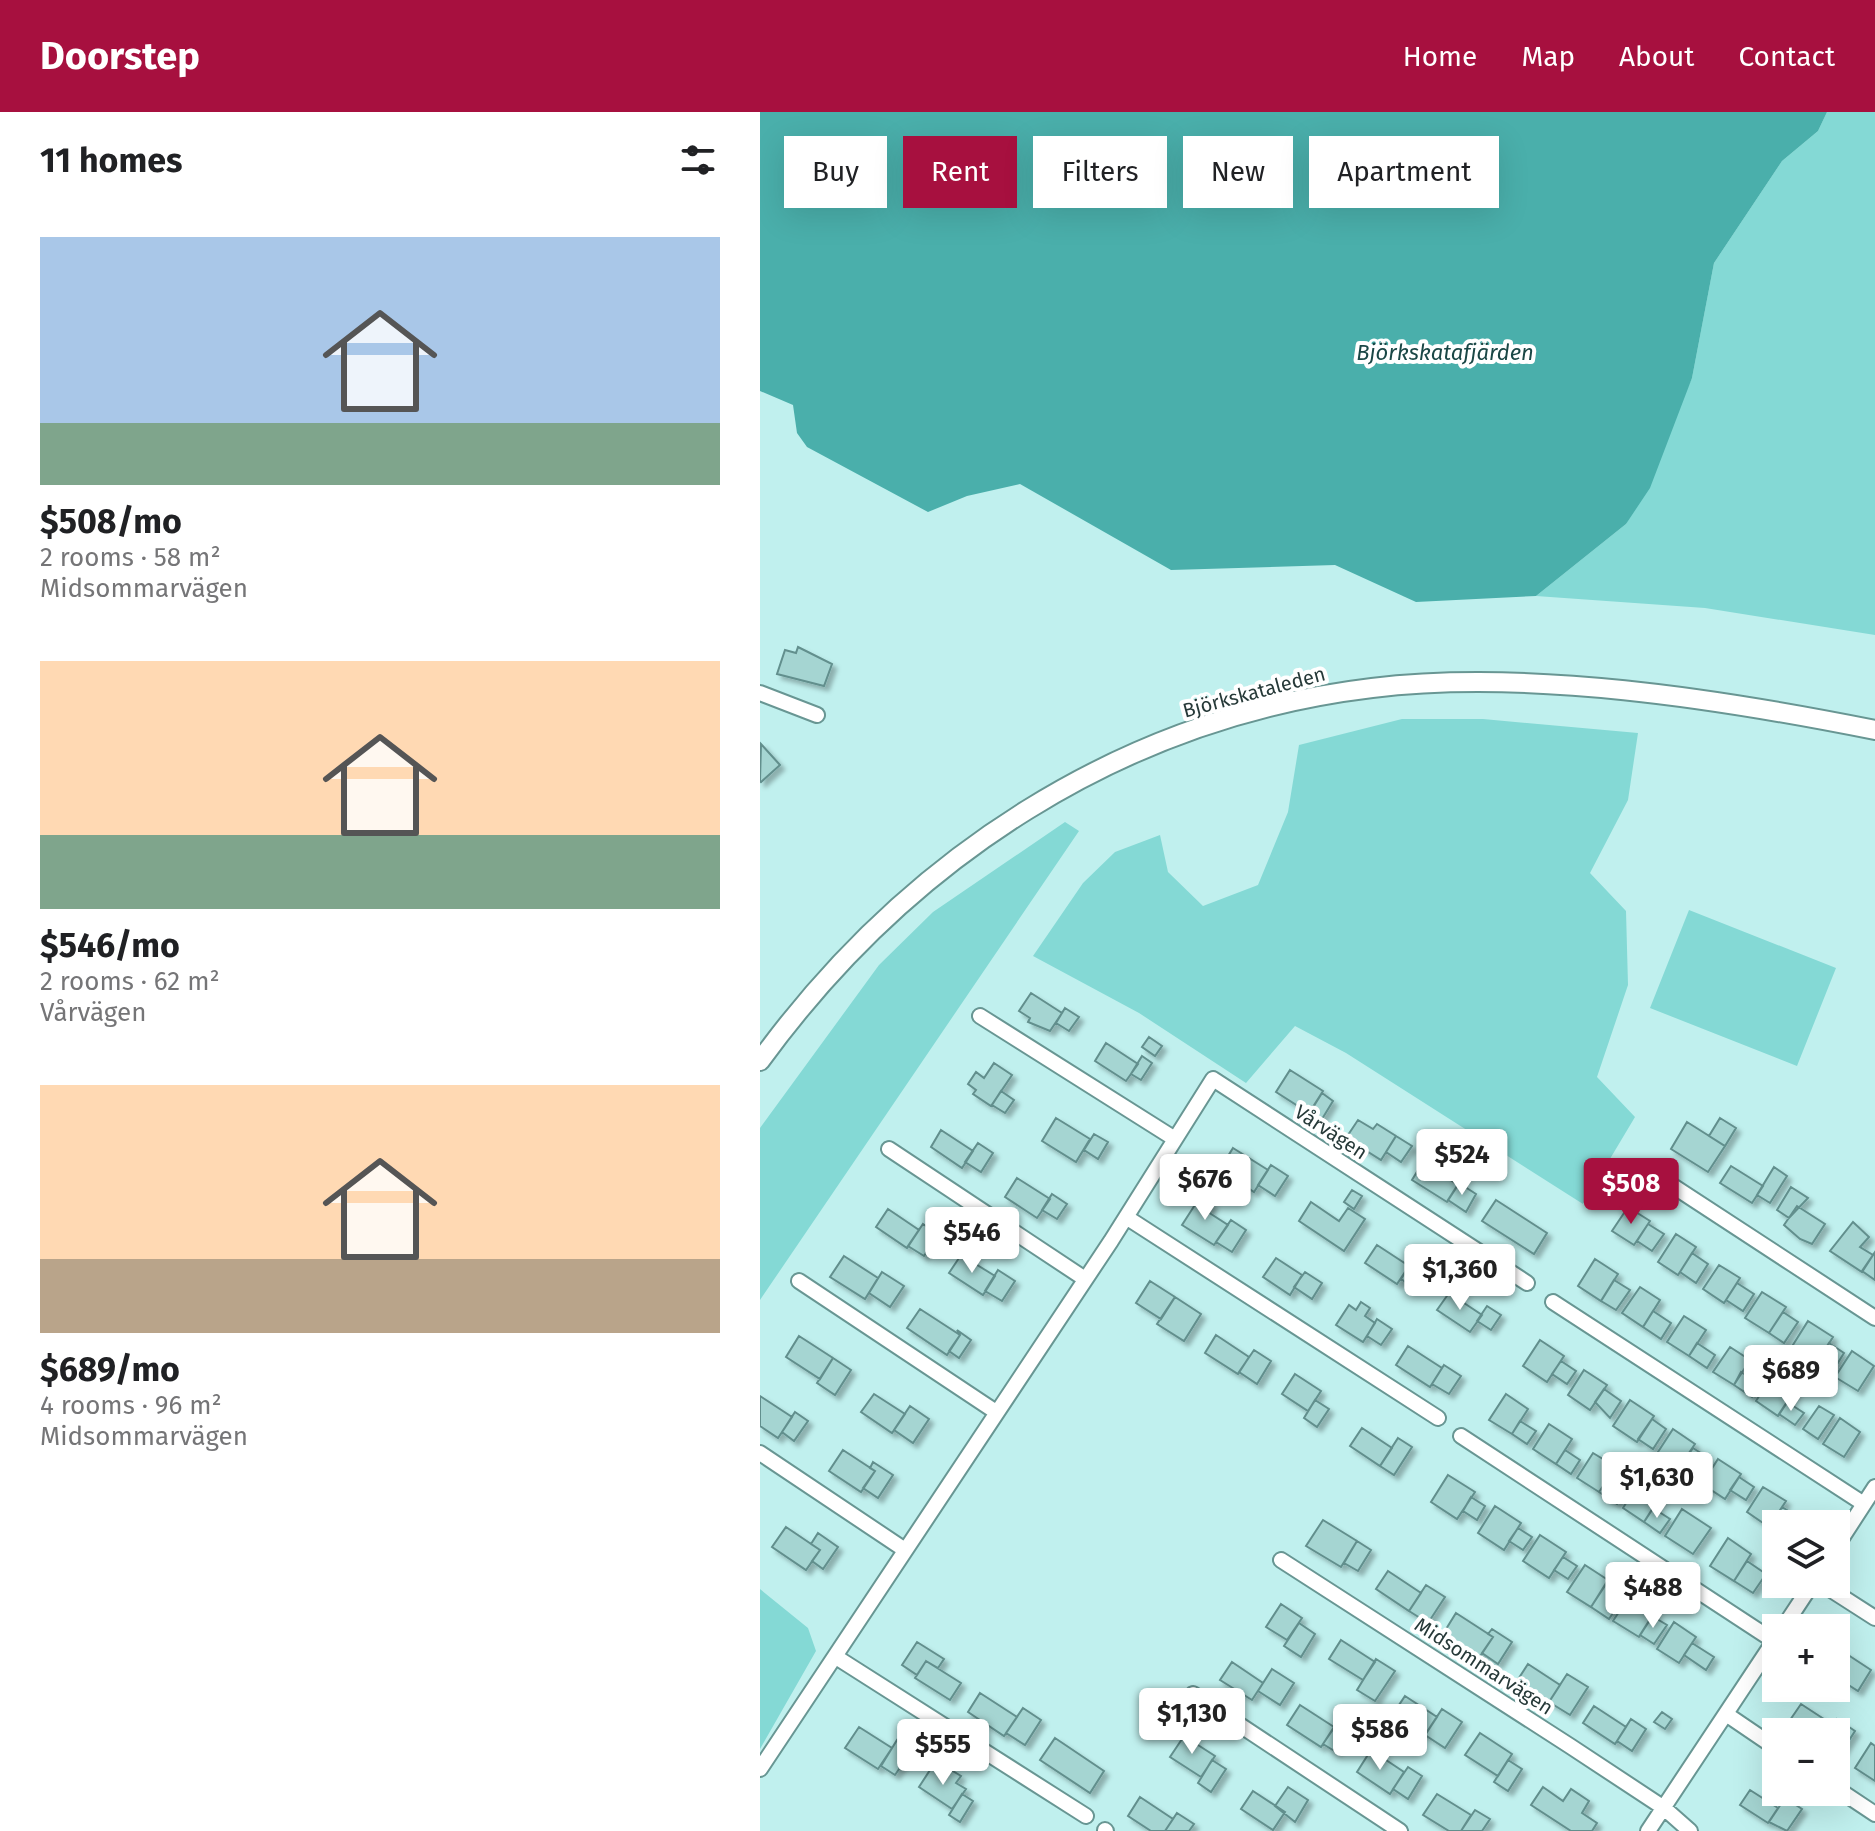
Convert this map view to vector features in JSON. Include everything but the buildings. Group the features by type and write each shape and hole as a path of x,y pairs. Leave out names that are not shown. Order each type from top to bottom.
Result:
{"main road":[{"name":"Björkskataleden","path":"760,1061 849,954 946,864 1016,815 1080,777 1215,722 1329,694 1389,686 1473,683 1662,695 1783,712 1875,730"}],"street":[{"path":"760,693 817,715"},
{"path":"980,1016 1175,1139"},
{"name":"Vårvägen","path":"760,1769 1126,1217 1213,1079 1527,1283"},
{"path":"889,1149 1085,1279"},
{"path":"1650,1171 1875,1318"},
{"path":"1126,1217 1438,1418"},
{"path":"799,1281 996,1412"},
{"path":"1553,1302 1864,1504"},
{"path":"1461,1436 1762,1626"},
{"path":"760,1453 905,1550"},
{"path":"1850,1526 1875,1487"},
{"name":"Midsommarvägen","path":"1281,1560 1664,1808 1690,1831"},
{"path":"1844,1598 1875,1618"},
{"path":"836,1657 1086,1816"},
{"path":"1648,1831 1762,1660"},
{"path":"1193,1694 1400,1831"},
{"path":"1726,1714 1762,1738"},
{"path":"1850,1797 1875,1814"}],"shaded area":[{"path":"1827,112 1875,112 1875,635 1705,608 1536,596 1626,524 1692,378 1714,263 1782,161 1818,131"},
{"path":"1402,719 1483,719 1638,733 1628,800 1590,873 1626,911 1628,985 1597,1077 1635,1117 1583,1204 1346,1053 1295,1026 1246,1083 1139,1013 1033,956 1083,883 1115,852 1160,835 1168,872 1203,906 1258,885 1288,812 1299,745"},
{"path":"1065,822 1079,831 760,1300 760,1128 879,965 933,912"},
{"path":"1689,910 1836,968 1797,1066 1650,1008"},
{"path":"760,1589 808,1628 816,1651 760,1749"}],"water":[{"name":"Björkskatafjärden","path":"760,112 1827,112 1818,131 1782,161 1714,263 1692,378 1650,488 1626,524 1536,596 1416,602 1335,565 1171,570 1020,484 967,496 928,512 807,447 797,433 793,405 760,391"}]}
